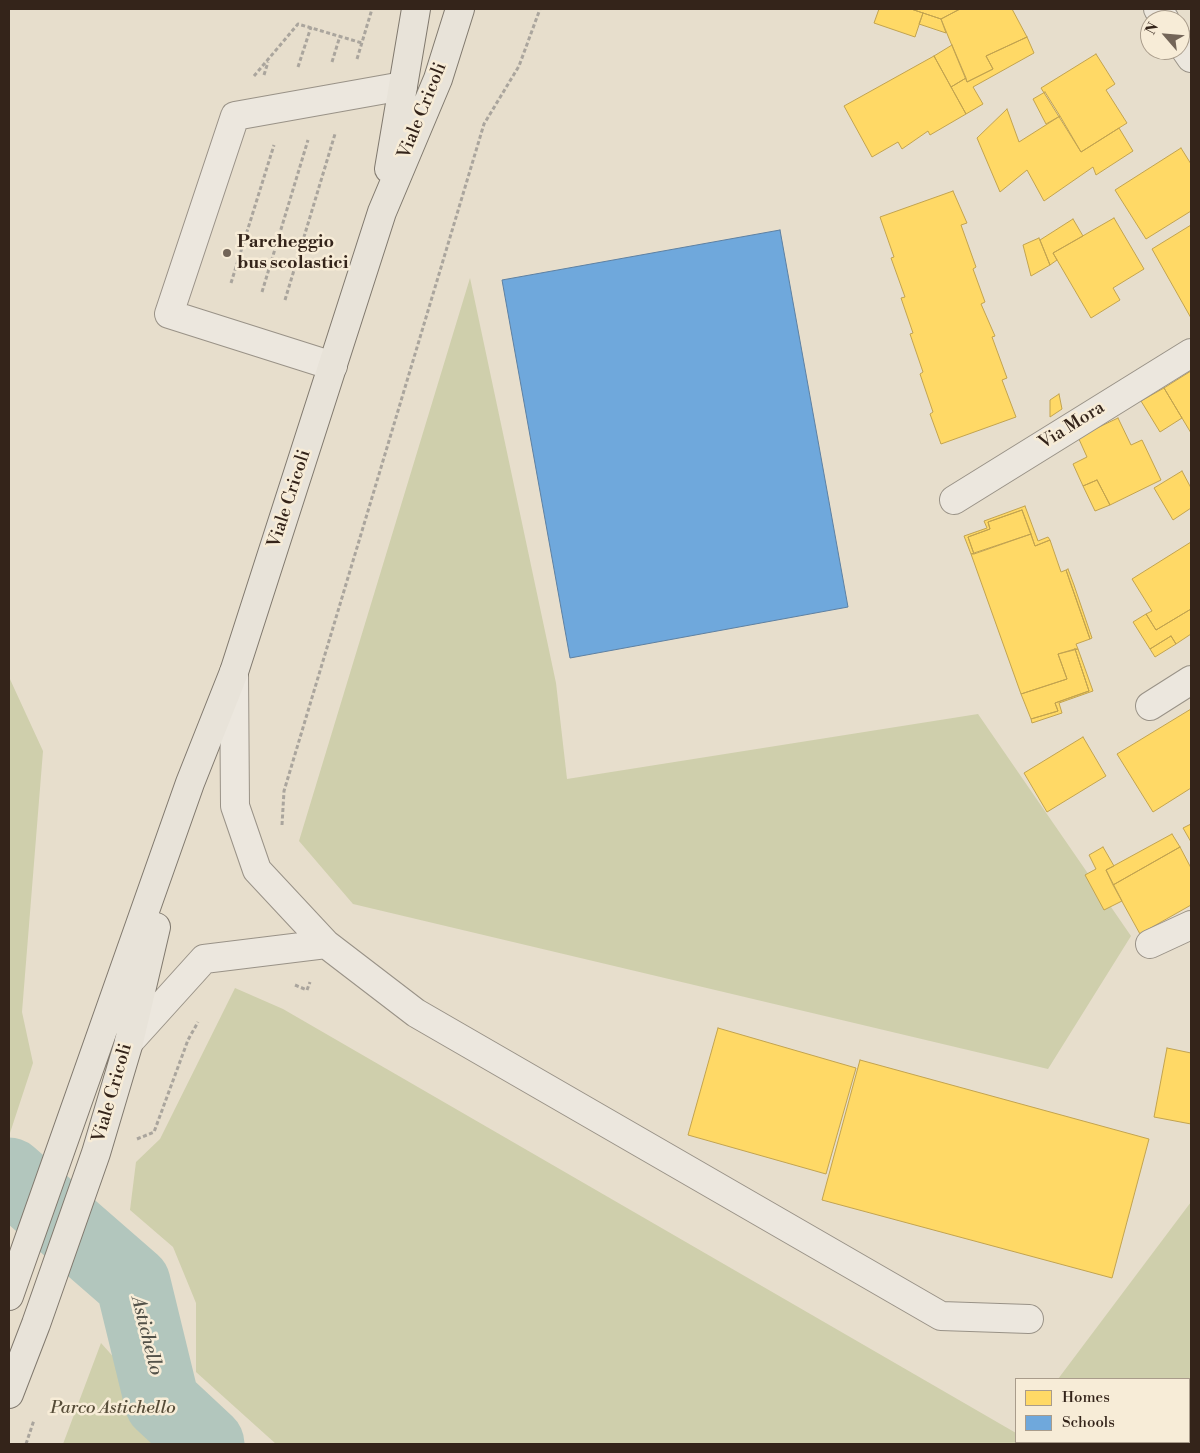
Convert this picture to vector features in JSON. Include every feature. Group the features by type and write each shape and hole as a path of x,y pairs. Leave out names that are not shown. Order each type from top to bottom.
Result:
{"main road":[{"name":"Viale Cricoli","path":"382,212 416,9"},
{"name":"Viale Cricoli","path":"9,1296 190,783 234,672 382,212 438,79 460,9"},
{"name":"Viale Cricoli","path":"9,1394 36,1324 96,1153 129,1042 190,783"}],"street":[{"path":"333,366 169,314 235,116 403,86"},
{"name":"Via Mora","path":"954,500 1191,353"},
{"path":"234,672 235,806 257,870 326,944 416,1013 941,1316 1029,1319"},
{"path":"1150,706 1191,680"},
{"path":"1150,944 1191,925"},
{"path":"129,1042 204,959 326,944"}],"path":[{"path":"285,300 372,9"},
{"path":"282,826 284,791 484,124 519,66 540,9"},
{"path":"231,282 310,27"},
{"path":"262,292 340,36"},
{"path":"292,984 308,990 326,944"},
{"path":"136,1140 154,1132 188,1040 200,1019"}],"green space":[{"path":"470,278 556,683 567,779 978,714 1131,936 1048,1069 353,904 299,841"},
{"path":"9,677 43,751 22,1012 33,1063 9,1136"},
{"path":"235,988 283,1009 1015,1432 1015,1443 1190,1443 1190,1378 1059,1378 1191,1202 1191,1444 276,1444 196,1372 196,1303 173,1247 130,1210 136,1162 160,1139"},
{"name":"Parco Astichello","path":"101,1343 191,1444 63,1444"}],"building: Homes":[{"path":"879,9 911,9 923,13 915,37 874,23"},
{"path":"911,9 960,9 941,19"},
{"path":"960,9 1012,9 1027,37 986,56 993,69 967,82 941,19"},
{"path":"923,13 941,19 946,33 919,24"},
{"path":"1027,37 1034,53 973,87 983,104 966,114 951,87 966,78 967,82 993,69 986,56"},
{"path":"952,45 966,78 951,87 934,56"},
{"path":"1096,54 1115,84 1106,90 1127,123 1081,152 1041,88"},
{"path":"934,56 966,114 930,135 928,131 902,149 898,142 872,157 844,106"},
{"path":"1045,92 1060,116 1046,124 1033,99"},
{"path":"1007,109 1019,142 1060,116 1081,152 1119,128 1133,151 1096,175 1093,167 1044,201 1027,170 1000,192 977,138"},
{"path":"1181,148 1191,164 1191,211 1146,239 1115,190"},
{"path":"953,191 967,223 961,225 976,267 973,269 985,302 981,304 995,336 992,337 1007,378 1002,380 1016,417 941,444 930,414 933,412 920,374 923,372 910,334 913,333 901,298 905,297 891,258 894,257 880,217"},
{"path":"1114,218 1144,269 1113,288 1120,300 1091,318 1053,253"},
{"path":"1073,219 1083,236 1053,253 1057,260 1050,265 1040,240"},
{"path":"1191,225 1191,318 1152,249"},
{"path":"1039,238 1050,265 1031,276 1023,245"},
{"path":"1191,371 1191,433 1164,388"},
{"path":"1164,388 1182,418 1160,432 1141,401"},
{"path":"1059,394 1062,409 1050,417 1050,400"},
{"path":"1118,418 1131,445 1142,440 1161,480 1110,505 1097,480 1083,486 1073,464 1087,457 1078,437"},
{"path":"1182,471 1191,488 1191,508 1173,520 1154,488"},
{"path":"1097,480 1110,505 1095,511 1083,486"},
{"path":"1025,506 1038,541 1048,537 1050,540 1035,546 1022,510 988,522 990,529 968,537 974,554 971,554 964,536 987,528 984,521"},
{"path":"1022,510 1031,534 974,554 968,537 990,529 988,522"},
{"path":"1031,534 1035,546 1050,540 1061,572 1066,570 1090,639 1076,644 1078,649 1058,654 1067,679 1021,694 971,554"},
{"path":"1191,542 1191,609 1156,630 1146,614 1152,611 1132,579"},
{"path":"1068,569 1092,638 1090,639 1066,570"},
{"path":"1191,609 1191,634 1176,644 1171,636 1150,649 1133,622 1146,614 1156,630"},
{"path":"1171,636 1176,644 1155,657 1150,649"},
{"path":"1075,649 1078,649 1093,691 1059,703 1062,713 1032,723 1031,719 1058,711 1055,703 1089,691"},
{"path":"1075,649 1089,691 1055,703 1058,711 1031,719 1021,694 1067,679 1058,654"},
{"path":"1191,709 1191,788 1153,812 1117,754"},
{"path":"1083,737 1106,776 1047,812 1024,773"},
{"path":"1191,824 1191,842 1183,828"},
{"path":"1172,834 1180,847 1113,885 1106,870"},
{"path":"1103,847 1114,866 1106,870 1122,901 1104,910 1085,875 1096,869 1089,855"},
{"path":"1180,847 1191,868 1191,905 1140,934 1113,885"},
{"path":"718,1028 856,1068 826,1174 688,1135"},
{"path":"1167,1048 1191,1053 1191,1124 1154,1117"},
{"path":"860,1060 1149,1139 1112,1278 822,1200"}],"building: Schools":[{"path":"780,230 848,607 570,658 502,280"}],"waterway":[{"name":"Astichello","path":"9,1175 133,1283 162,1402 207,1444"}],"place":[{"name":"Parcheggio bus scolastici","path":"227,253"}]}
